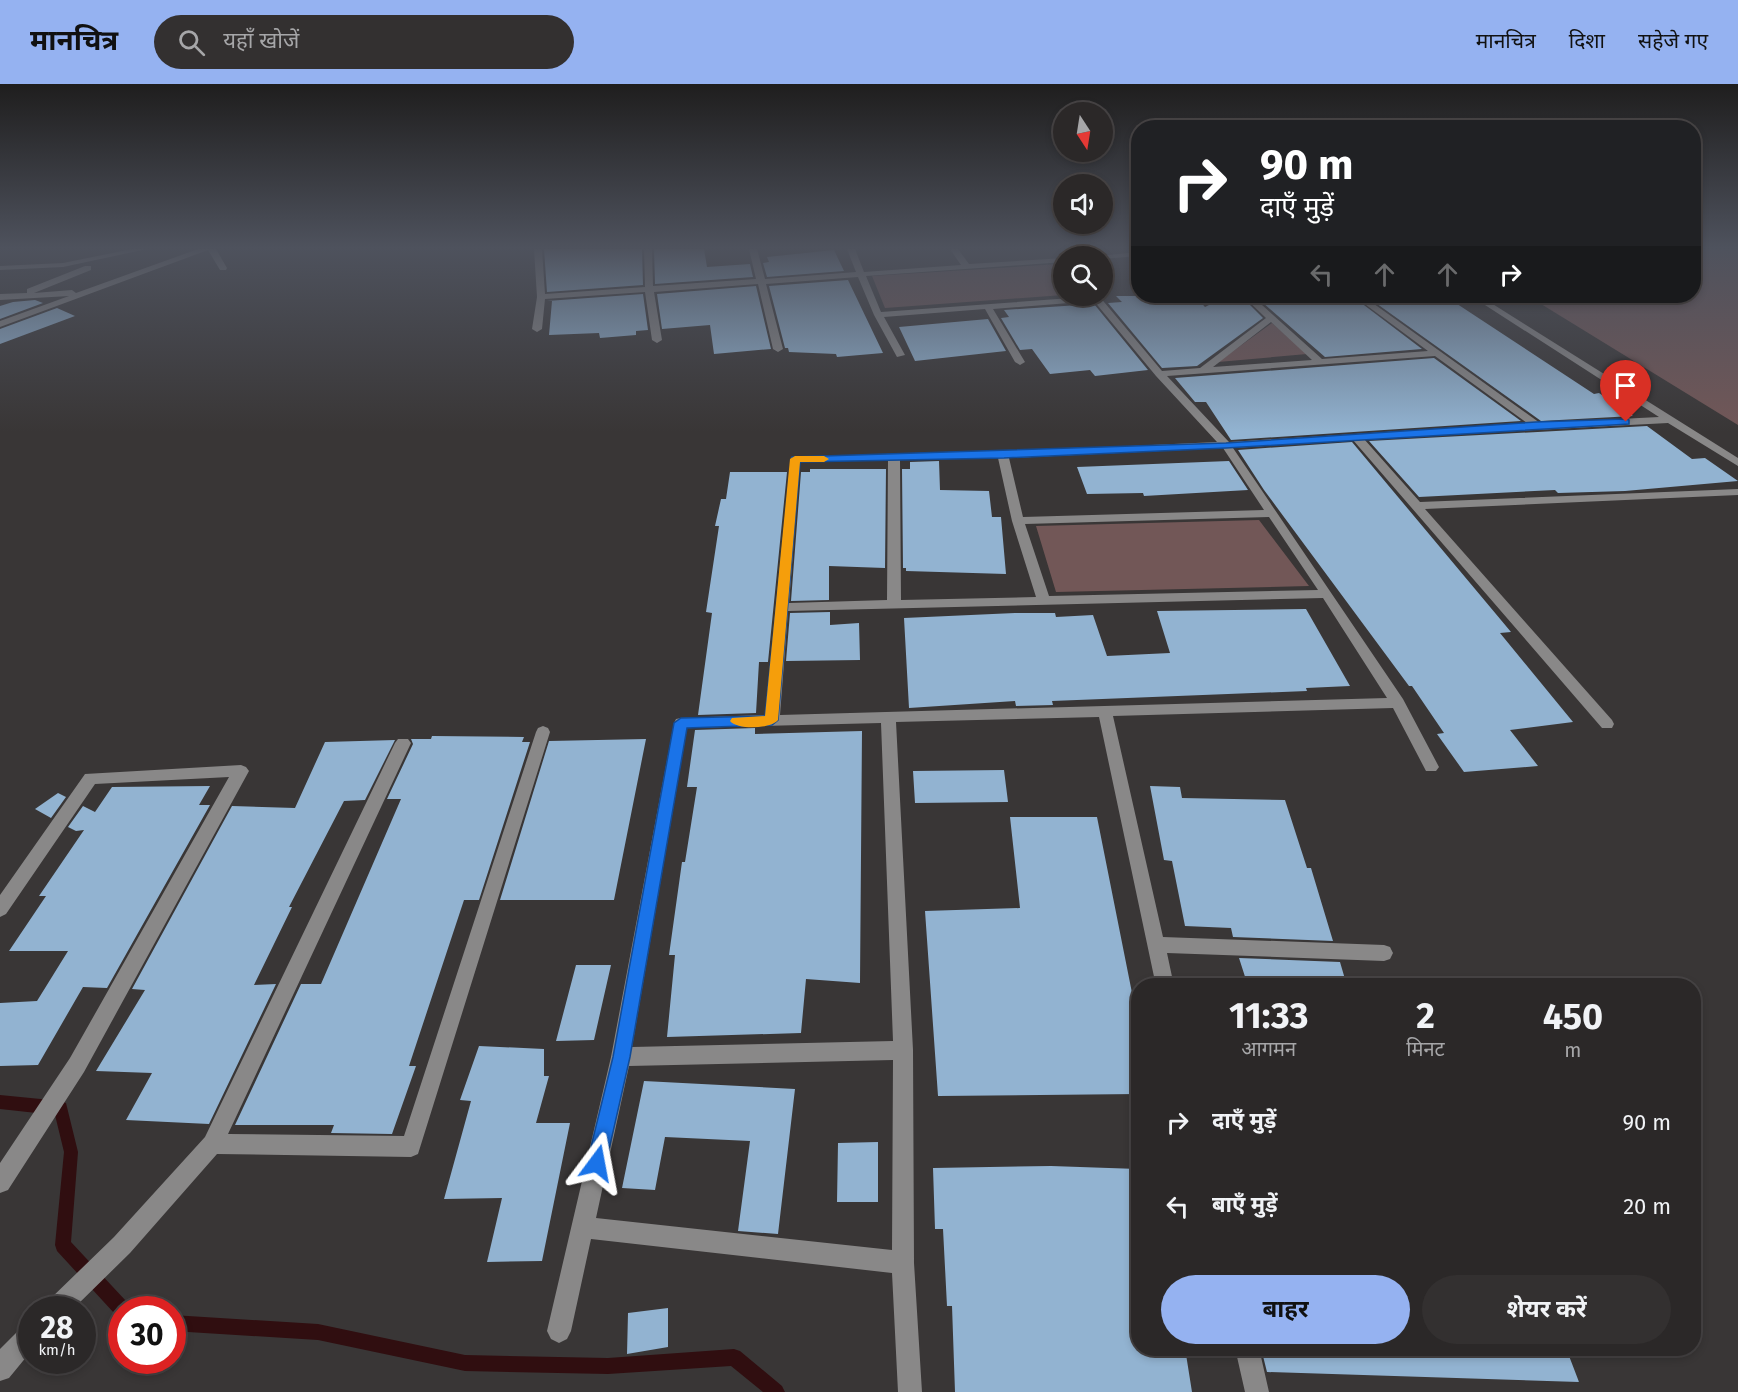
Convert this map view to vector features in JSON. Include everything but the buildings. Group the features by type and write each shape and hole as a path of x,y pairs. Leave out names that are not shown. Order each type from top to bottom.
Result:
{"street":[{"path":"0,324 38,310"},
{"path":"537,329 539,310"},
{"path":"652,310 657,340"},
{"path":"769,310 778,349"},
{"path":"876,310 900,355"},
{"path":"878,315 938,310"},
{"path":"989,310 1020,362"},
{"path":"1107,310 1159,374 1226,446 1398,703 1431,767"},
{"path":"1264,310 1319,361"},
{"path":"1377,310 1536,425"},
{"path":"1497,310 1738,463"},
{"path":"1204,369 1272,317"},
{"path":"1159,374 1436,353"},
{"path":"772,720 795,459 1004,455 1226,446 1536,425 1670,420"},
{"path":"1355,436 1607,724"},
{"path":"1004,455 1018,521 1044,602"},
{"path":"894,457 894,604"},
{"path":"1417,506 1738,492"},
{"path":"1018,521 1272,513"},
{"path":"782,607 1327,594"},
{"path":"559,1331 621,1057 681,723 1398,703"},
{"path":"1105,711 1163,978"},
{"path":"888,717 903,1050 903,1263 910,1392"},
{"path":"212,1144 411,1147 543,732"},
{"path":"70,1296 122,1245 212,1144 403,743"},
{"path":"0,909 91,778 241,771 77,1065 0,1182"},
{"path":"1156,945 1384,953"},
{"path":"621,1057 903,1050"},
{"path":"582,1227 903,1263"},
{"path":"0,1368 18,1347"},
{"path":"1249,1356 1257,1392"}],"shaded area":[{"path":"1551,310 1738,310 1738,425"},
{"path":"1272,323 1307,354 1218,362"},
{"path":"1259,520 1309,586 1056,592 1036,526"}],"waterway":[{"path":"0,1102 61,1108 71,1152 63,1245 110,1296"},
{"path":"186,1324 318,1332 465,1363 608,1366 734,1357 776,1392"}],"slow traffic":[{"path":"736,721 772,720 795,459 824,459"}],"route":[{"path":"597,1163 621,1057 681,723 772,720 795,459 1004,455 1226,446 1536,425 1626,422"}]}
